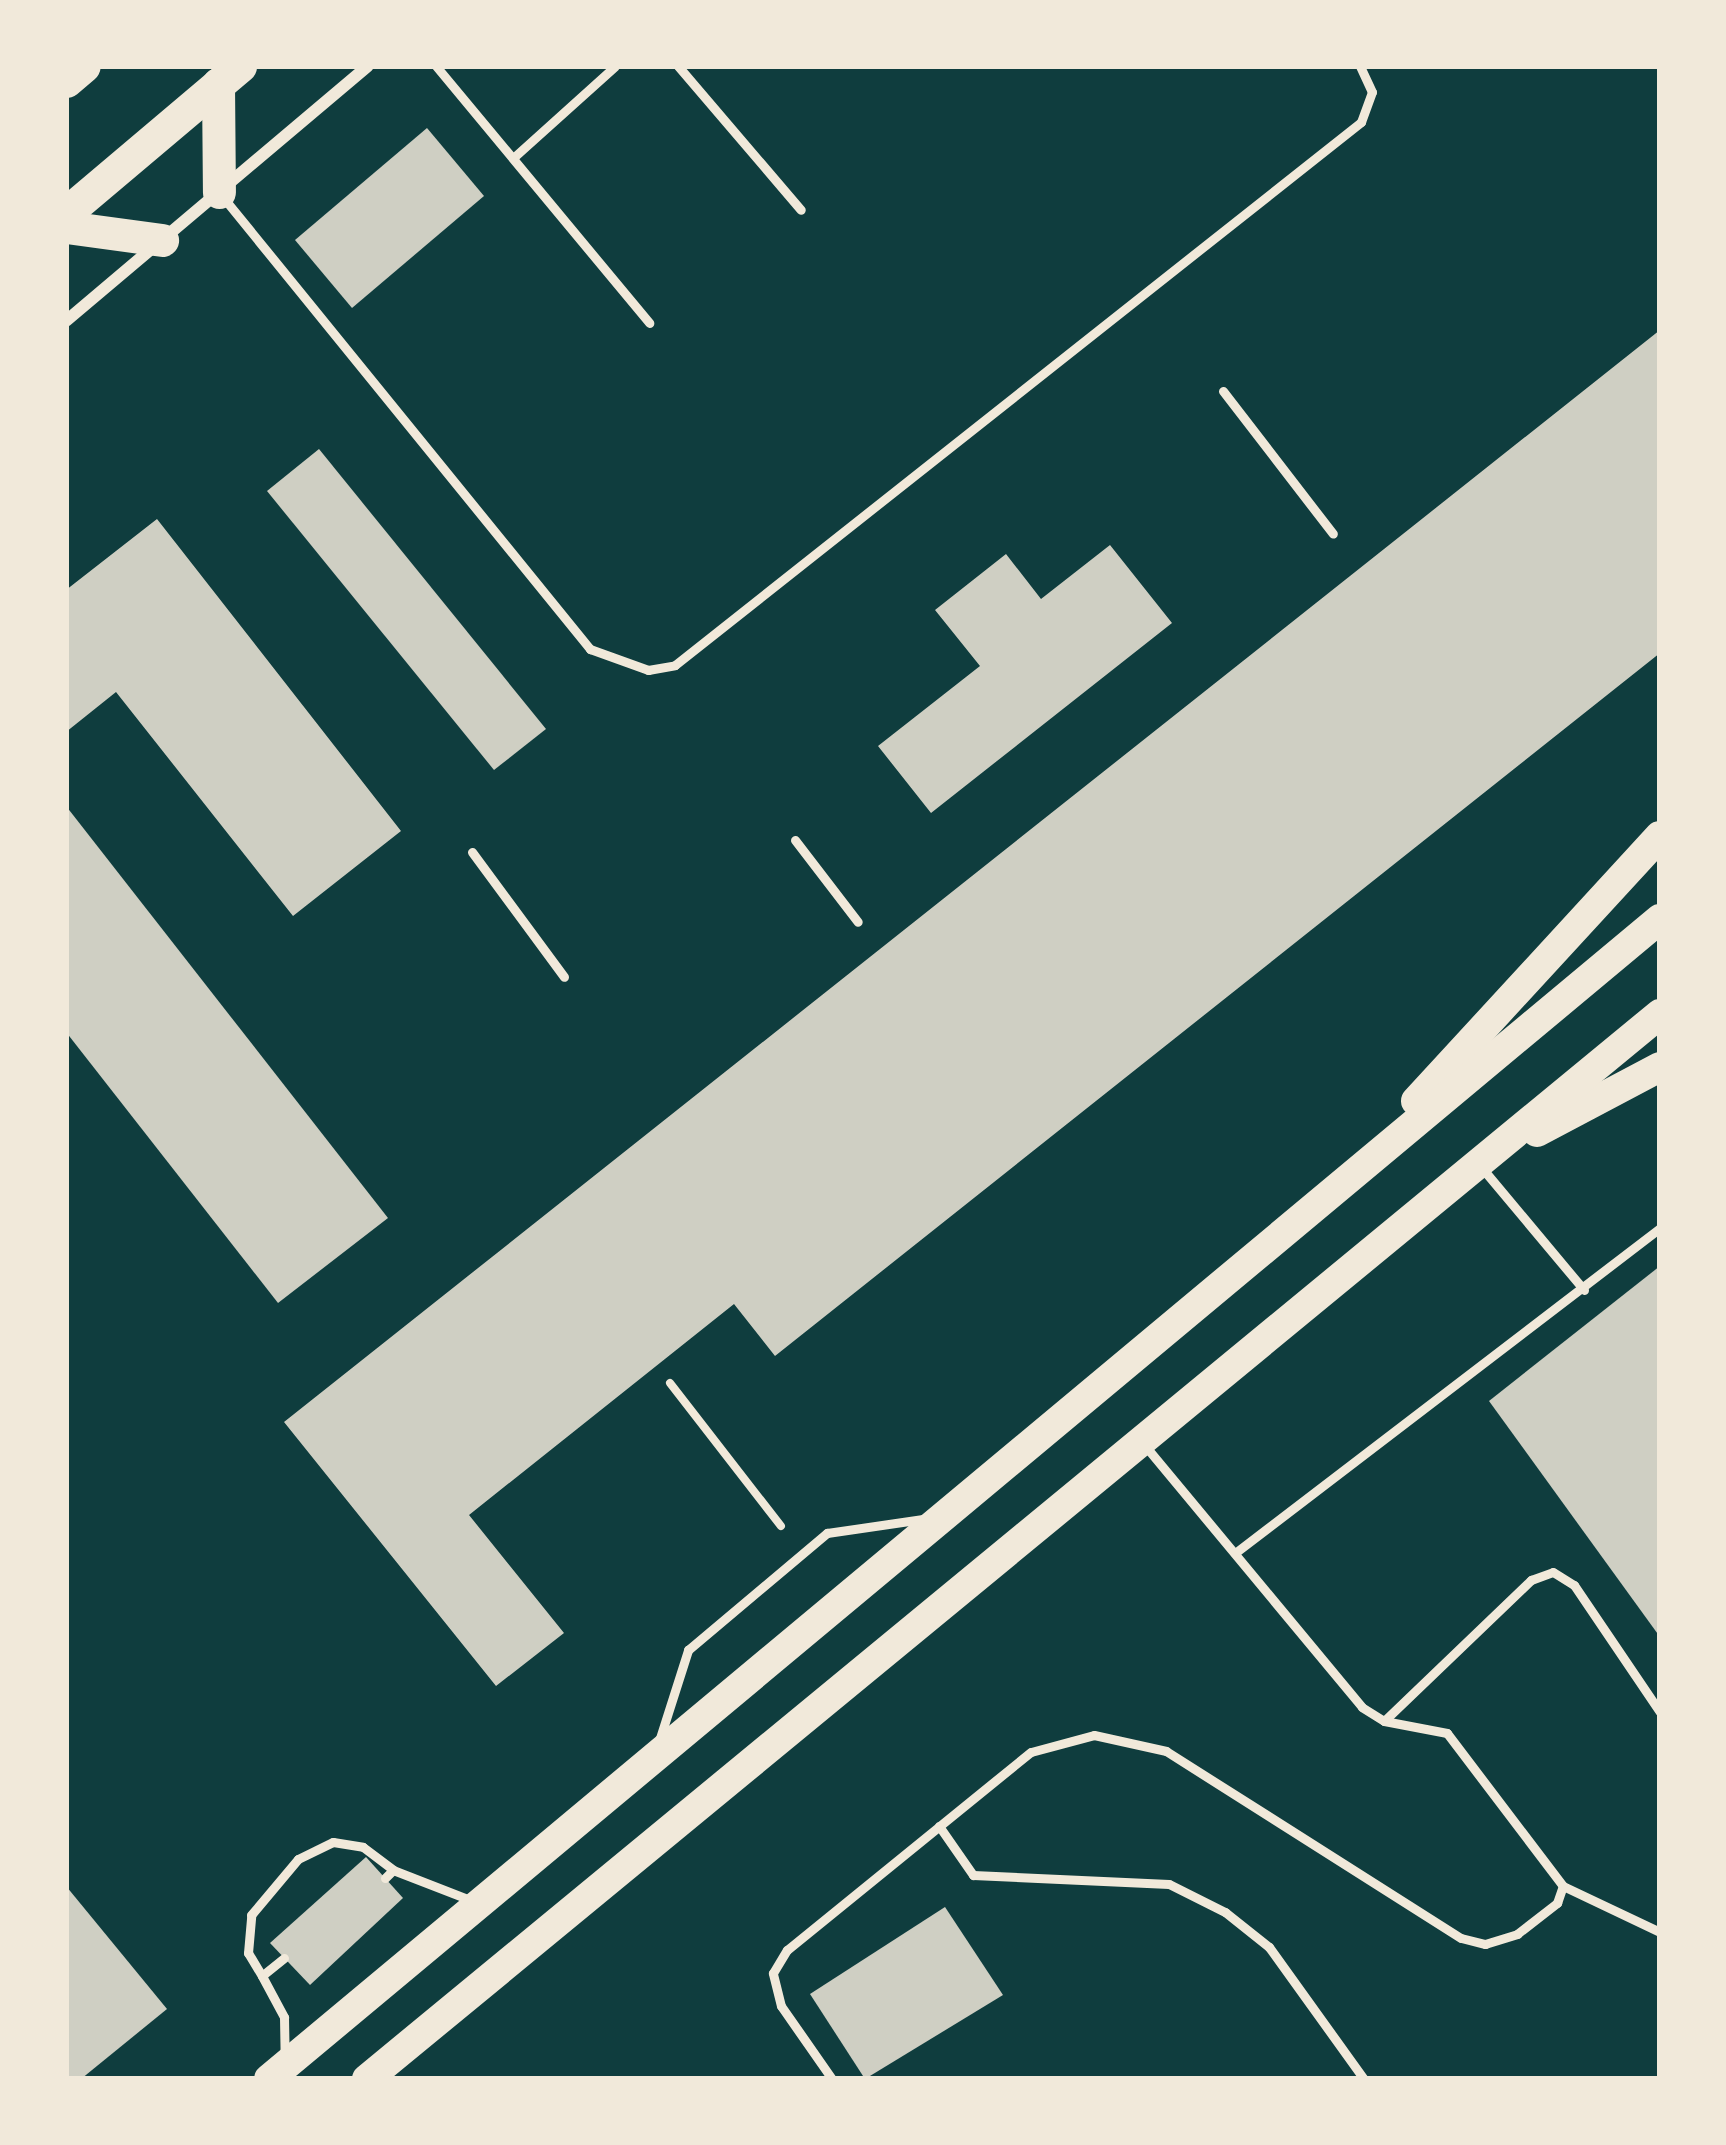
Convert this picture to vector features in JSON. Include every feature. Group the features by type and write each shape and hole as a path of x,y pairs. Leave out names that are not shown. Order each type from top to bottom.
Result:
{"highway":[{"path":"66,81 83,66"},
{"path":"219,192 229,75"},
{"path":"66,213 229,75"},
{"path":"66,227 162,240"}],"main road":[{"path":"1348,1176 1660,836"},
{"path":"277,2072 934,1518 1660,919"},
{"path":"367,2079 1660,1014"},
{"path":"1479,1163 1660,1067"}],"street":[{"path":"66,321 368,66"}],"lane":[{"path":"436,66 650,323"},
{"path":"513,158 615,66"},
{"path":"678,66 801,210"},
{"path":"219,192 590,649 648,670 675,664 1361,122 1372,92 1360,66"},
{"path":"1223,391 1333,534"},
{"path":"794,840 858,922"},
{"path":"472,852 564,976"},
{"path":"1479,1163 1584,1290"},
{"path":"1235,1552 1660,1228"},
{"path":"1142,1441 1362,1707 1384,1721 1448,1733 1563,1886 1660,1932"},
{"path":"656,1753 688,1650 827,1533 934,1518"},
{"path":"1384,1721 1531,1580 1553,1572 1574,1586 1660,1712"},
{"path":"832,2079 781,2006 773,1973 787,1950 1031,1752 1094,1735 1166,1751 1461,1938 1485,1944 1517,1934 1557,1904 1563,1886"},
{"path":"939,1826 973,1875 1169,1884 1225,1912 1269,1947 1364,2079"},
{"path":"277,2072 284,2018 248,1953 250,1915 298,1859 333,1842 363,1847 389,1874 478,1903"},
{"path":"262,1976 284,1958"}],"path":[{"path":"670,1383 781,1526"}],"building":[{"path":"427,128 484,196 352,308 295,240"},
{"path":"1660,330 1660,653 775,1356 734,1304 469,1515 564,1633 496,1686 284,1422"},
{"path":"319,449 546,729 494,770 267,491"},
{"path":"157,519 401,831 293,916 116,692 66,732 66,590"},
{"path":"1110,545 1172,623 931,813 878,746 980,666 935,610 1006,554 1041,599"},
{"path":"66,806 388,1218 278,1303 66,1032"},
{"path":"1660,1266 1660,1637 1489,1401"},
{"path":"366,1857 403,1898 310,1985 270,1943"},
{"path":"66,1886 167,2009 81,2079 66,2079"},
{"path":"945,1907 1003,1995 865,2079 810,1994"}]}
